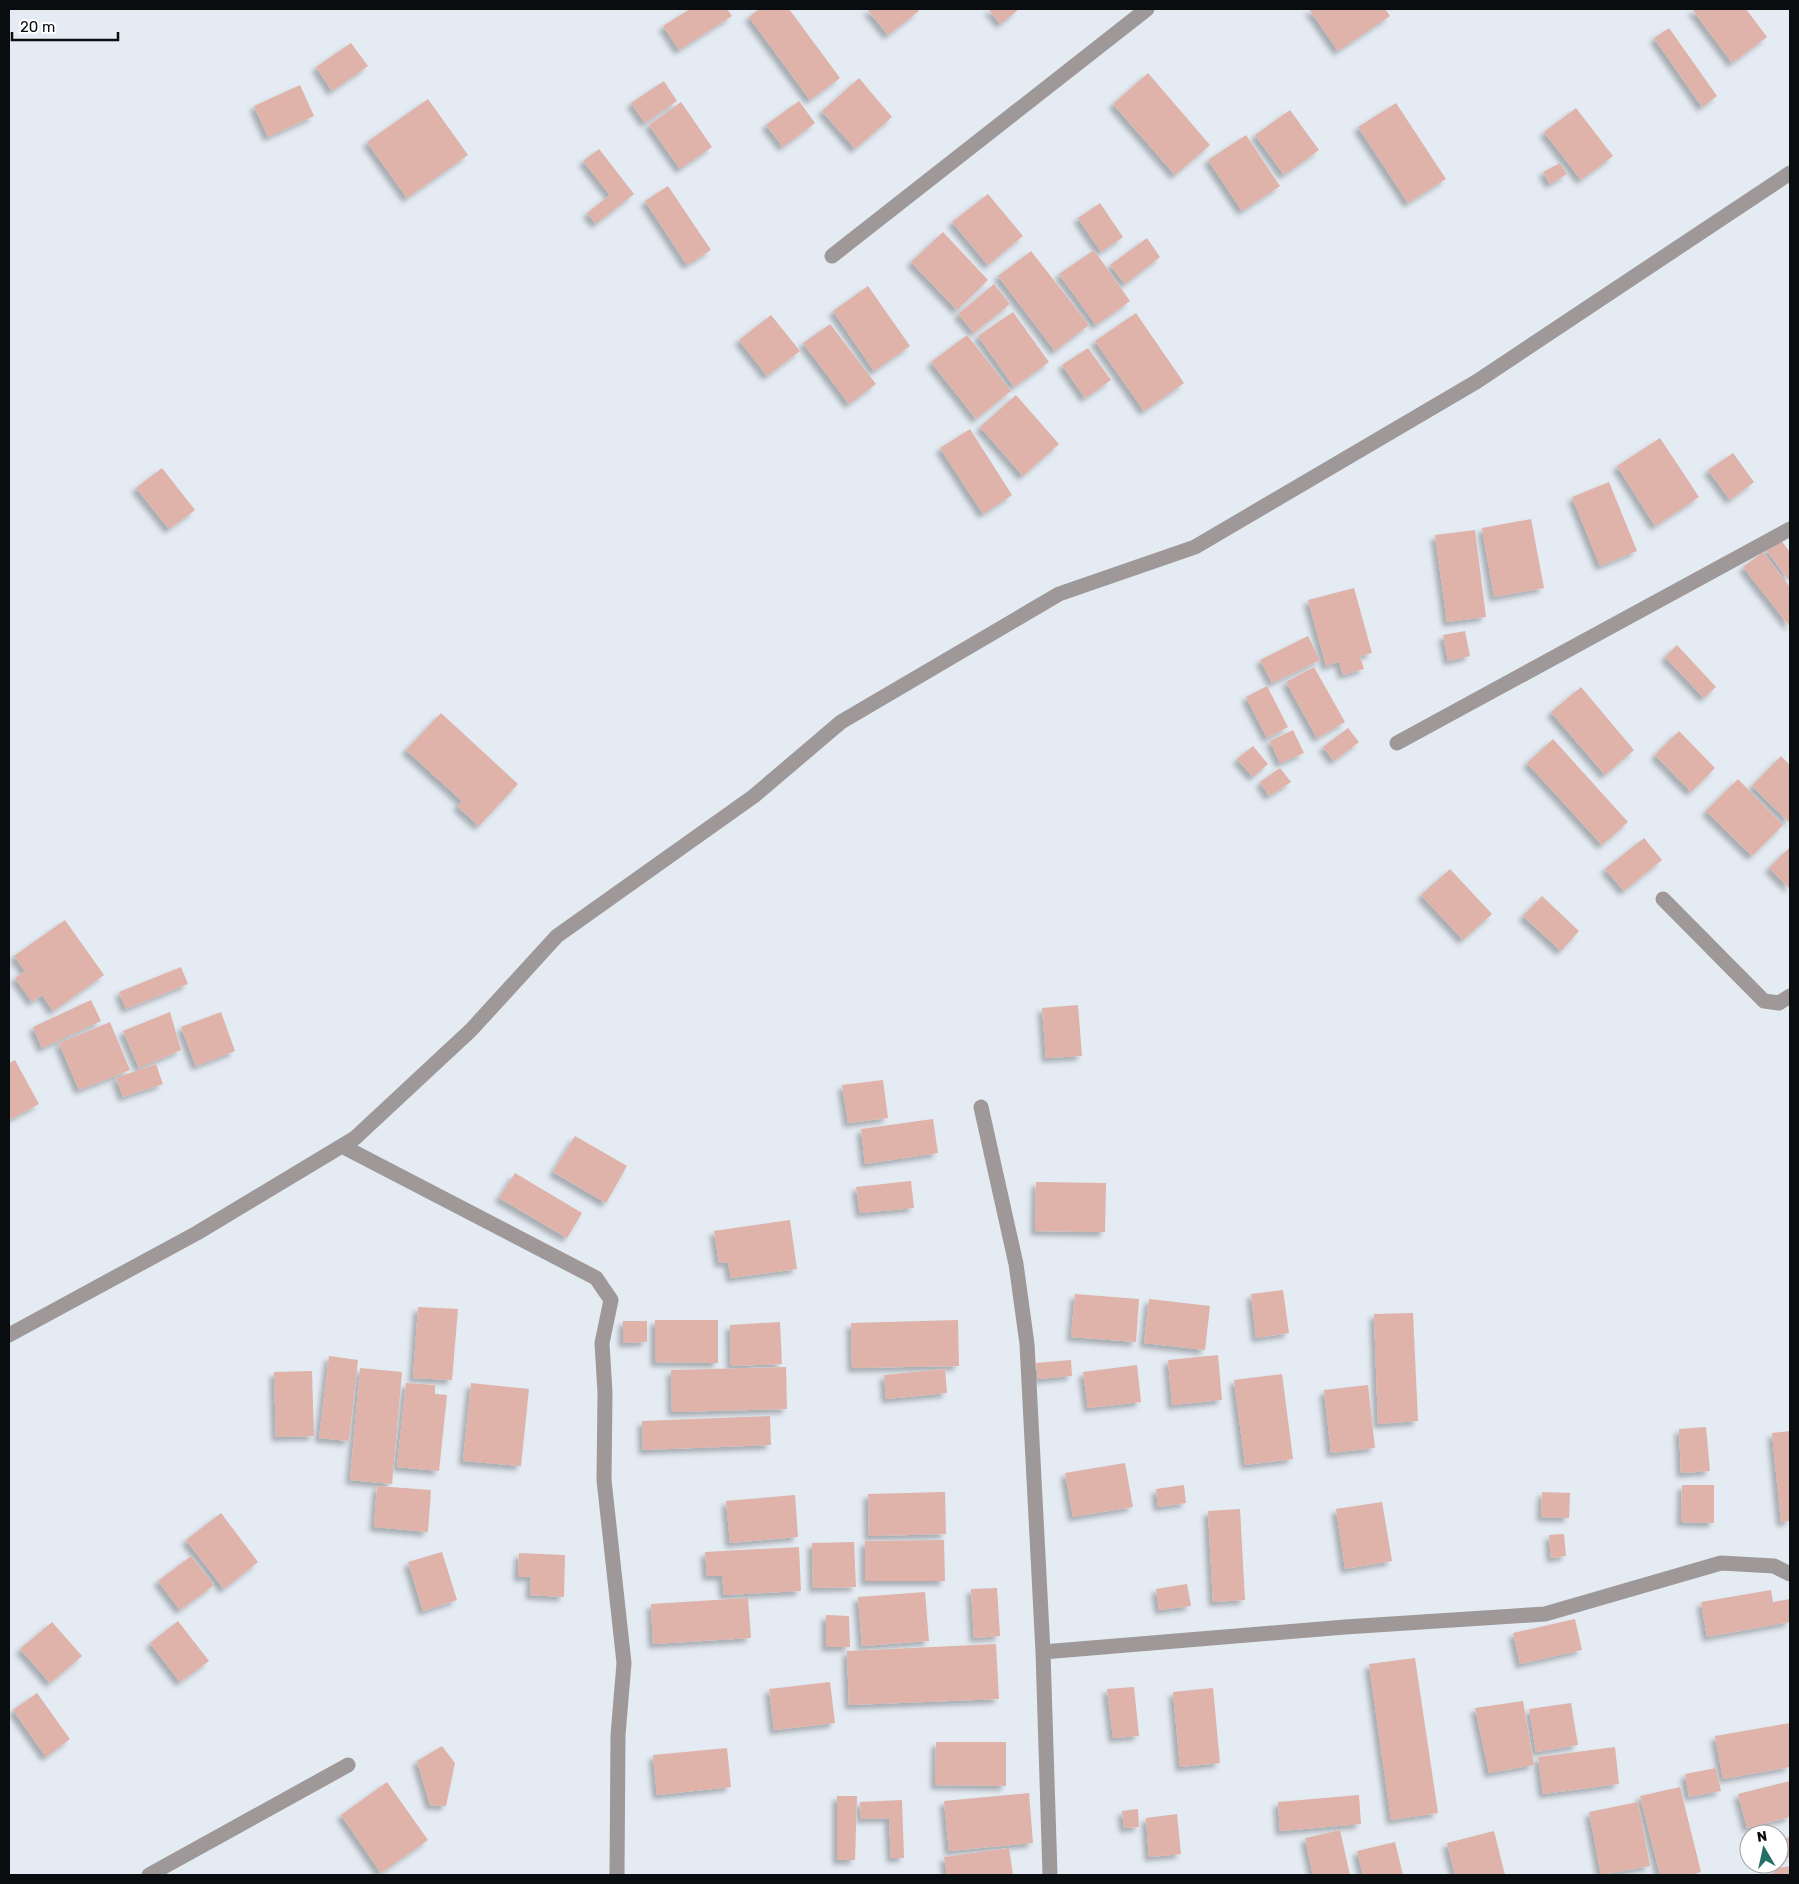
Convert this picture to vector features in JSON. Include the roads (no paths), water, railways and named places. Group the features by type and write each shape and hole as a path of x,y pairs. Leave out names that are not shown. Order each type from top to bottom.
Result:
{"street":[{"path":"832,256 1146,9"},
{"path":"9,1335 197,1233 355,1138 470,1030 557,936 754,796 841,722 1059,594 1196,547 1476,382 1790,173"},
{"path":"1397,743 1790,529"},
{"path":"1663,899 1764,1000 1779,1003 1790,996"},
{"path":"981,1107 1016,1264 1026,1344 1043,1652 1050,1875"},
{"path":"342,1146 596,1278 611,1300 602,1343 605,1393 604,1480 624,1663 618,1735 617,1875"},
{"path":"1043,1652 1345,1627 1545,1614 1721,1563 1774,1566 1790,1574"},
{"path":"149,1875 348,1765"}]}
